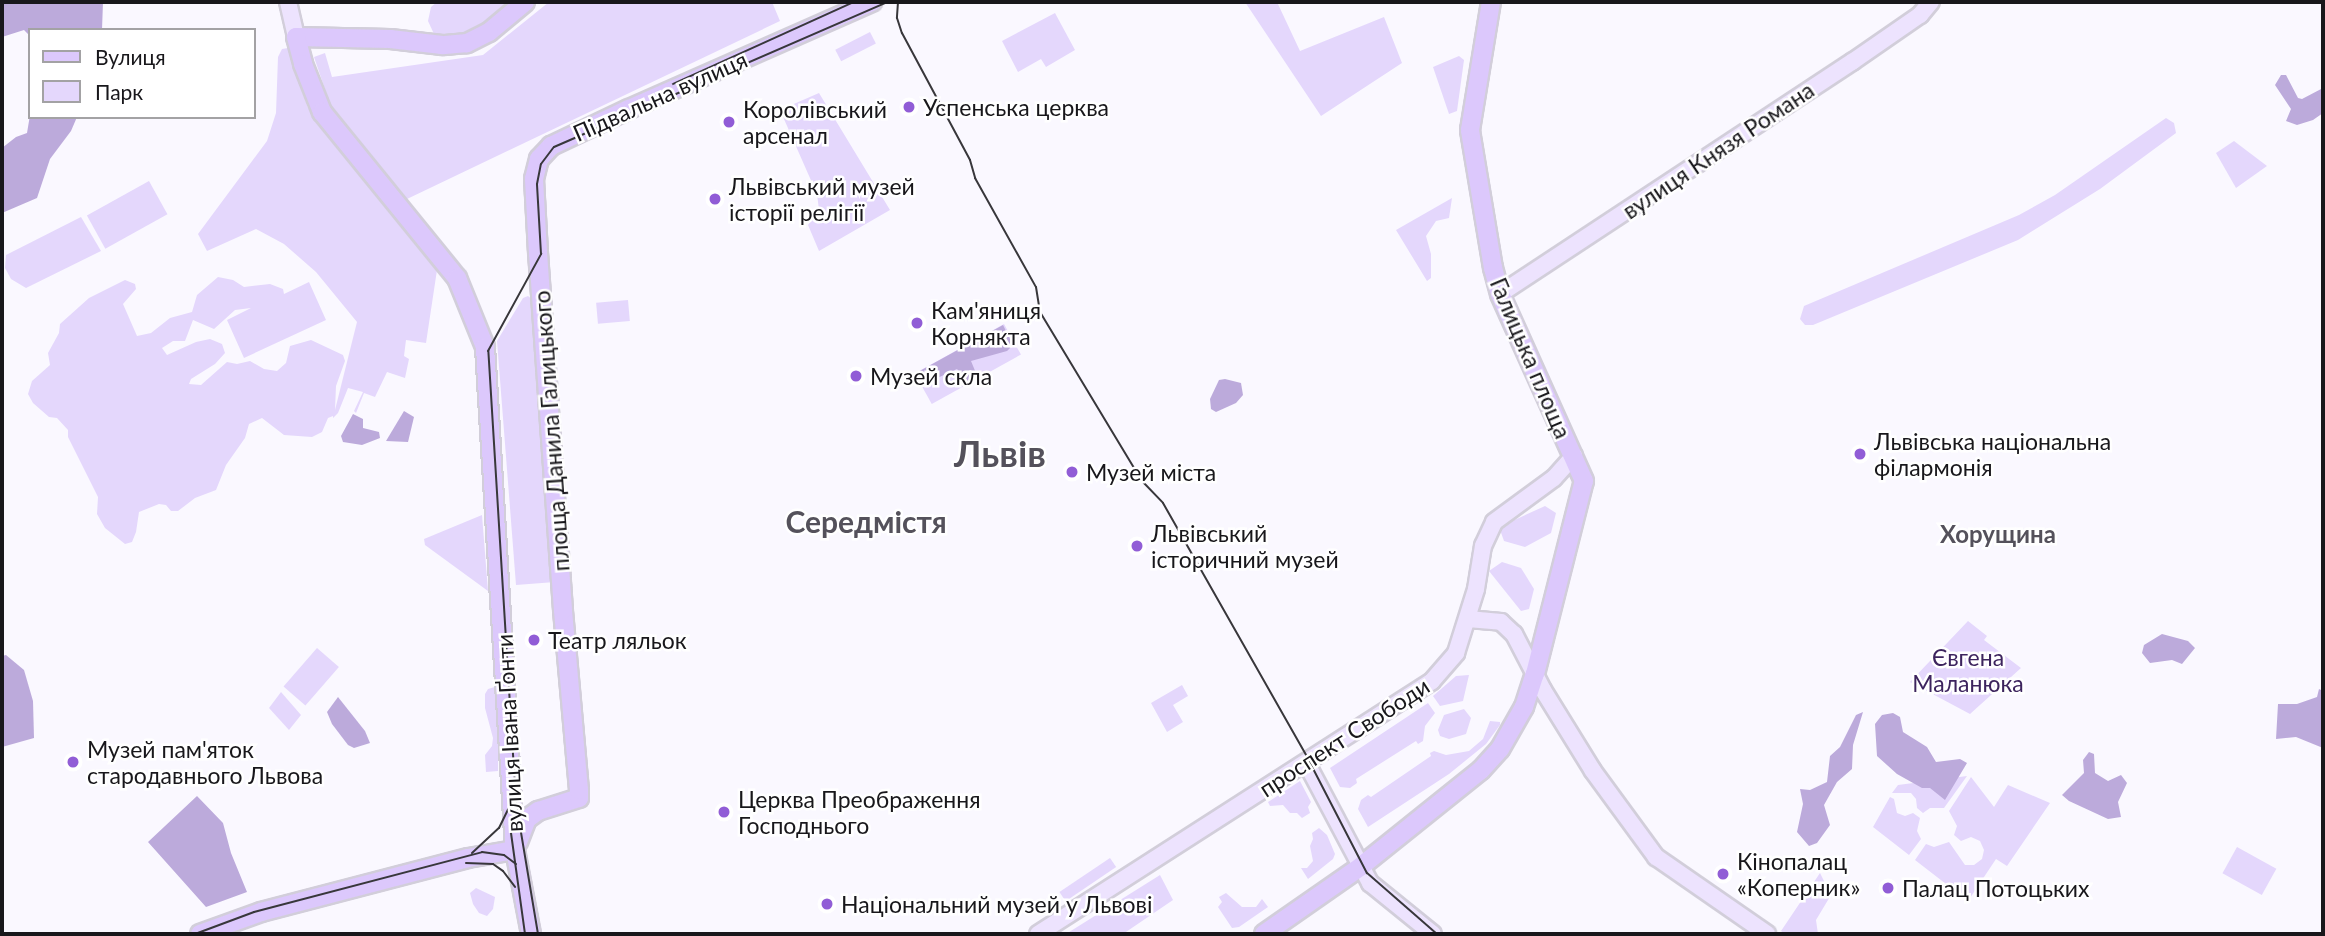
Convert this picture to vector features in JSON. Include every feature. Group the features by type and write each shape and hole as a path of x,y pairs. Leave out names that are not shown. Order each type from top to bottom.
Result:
{"main road":[{"path":"288,2 296,37 390,38 442,45 467,43 489,32 525,2"},
{"name":"Підвальна вулиця","path":"538,253 534,179 539,159 551,146 872,2"},
{"name":"Галицька площа","path":"1491,2 1471,112 1475,176 1500,293 1584,481 1535,674"},
{"name":"вулиця Князя Романа","path":"1500,293 1915,8 1931,2"},
{"name":"вулиця Івана Ґонти","path":"296,37 303,64 322,112 460,284 485,347 515,850 531,934"},
{"name":"площа Данила Галицького","path":"515,850 527,819 538,811 579,797 538,253"},
{"name":"проспект Свободи","path":"1038,934 1307,764 1432,681 1456,653 1468,619 1483,546 1494,522 1553,478 1574,456"},
{"path":"1468,619 1501,622 1514,634 1593,771 1656,857 1767,934"},
{"path":"1264,934 1360,867 1481,770 1500,749 1524,707 1535,674"},
{"path":"1307,764 1370,883 1433,934"},
{"path":"200,934 261,912 468,858 515,850"}],"green space":[{"path":"437,2 518,2 468,40 440,39 434,34 428,21 431,7"},
{"path":"549,2 772,2 780,21 407,199 330,104 314,57 325,53 332,77 483,55"},
{"path":"1245,2 1277,2 1300,51 1384,17 1402,63 1321,116"},
{"path":"1055,13 1075,50 1046,67 1041,59 1018,72 1002,41"},
{"path":"870,32 876,44 841,61 835,50"},
{"path":"288,48 308,108 437,270 426,343 406,340 404,356 409,359 405,378 387,372 375,397 364,393 356,413 354,411 363,392 348,388 338,413 333,418 328,418 322,432 312,437 284,435 262,418 249,424 245,438 226,465 216,490 195,498 178,511 171,511 166,505 159,504 139,512 132,542 125,544 105,528 97,514 98,497 68,437 68,430 57,418 49,417 33,403 28,394 32,381 50,365 48,353 59,333 60,324 89,298 125,280 135,284 136,289 123,304 137,336 151,333 170,318 192,312 197,295 218,277 233,280 244,287 270,284 283,289 284,294 309,282 326,320 244,358 227,320 251,308 235,310 214,329 193,320 185,341 173,341 162,348 167,355 210,339 222,344 225,353 215,364 191,379 189,384 201,385 227,362 237,364 250,361 264,369 277,371 286,363 290,346 311,340 343,355 345,361 336,386 335,410 357,322 316,272 284,244 256,229 207,251 198,234 267,141 276,113 278,57 282,49"},
{"path":"1459,56 1464,60 1457,111 1449,114 1433,67"},
{"path":"819,93 890,210 819,251 808,225 819,210 817,194 780,110"},
{"path":"2166,118 2174,123 2176,133 2100,189 2018,240 1813,325 1805,325 1800,319 1804,306 2019,215 2055,195"},
{"path":"2234,141 2267,166 2236,188 2216,153"},
{"path":"149,181 167,214 105,249 87,215"},
{"path":"1452,198 1449,218 1436,221 1426,236 1431,254 1431,278 1427,281 1396,230"},
{"path":"81,217 101,251 26,288 11,279 5,268 6,255"},
{"path":"528,296 533,300 555,582 516,585 497,341 523,298"},
{"path":"628,300 630,321 598,324 596,303"},
{"path":"1004,324 1021,355 932,404 915,373"},
{"path":"1545,506 1556,513 1551,533 1525,547 1504,541 1499,527"},
{"path":"482,515 488,591 425,545 424,539"},
{"path":"1502,562 1521,568 1534,589 1529,609 1521,611 1489,571"},
{"name":"Євгена Маланюка","path":"1968,621 1987,636 1984,640 2021,668 1970,714 1910,682"},
{"path":"317,648 339,667 305,706 284,686"},
{"path":"1469,675 1463,701 1440,706 1433,696 1456,676"},
{"path":"1182,685 1188,696 1173,705 1183,722 1167,732 1151,703"},
{"path":"498,686 498,771 486,772 485,755 492,746 493,738 485,708 485,694 488,689"},
{"path":"281,692 301,715 289,730 269,708"},
{"path":"1428,703 1435,713 1425,726 1423,741 1418,744 1416,741 1356,779 1357,783 1350,788 1340,787 1330,768"},
{"path":"1464,709 1471,718 1466,734 1449,739 1440,736 1438,730 1444,715"},
{"path":"1490,721 1500,722 1500,725 1486,744 1449,774 1368,827 1358,809 1361,800 1368,795 1371,797 1431,756 1430,753 1434,751 1446,755 1469,751 1483,739"},
{"path":"1967,776 1944,808 1930,808 1923,813 1917,808 1916,799 1911,793 1892,793 1898,785"},
{"path":"1971,777 1994,807 2008,785 2050,803 2007,866 1996,859 1968,901 1915,860 1926,844 1934,847 1949,842 1965,865 1974,865 1982,859 1984,850 1980,841 1971,837 1961,841 1954,835 1957,826 1949,811"},
{"path":"1300,781 1311,802 1308,807 1310,813 1302,818 1297,813 1290,813 1283,805 1270,806 1268,802"},
{"path":"1890,797 1894,799 1897,813 1905,816 1913,813 1920,818 1917,831 1921,839 1909,855 1873,827"},
{"path":"1319,828 1327,835 1335,854 1333,859 1308,879 1301,868 1307,868 1313,861 1310,846 1312,833"},
{"path":"2237,847 2276,869 2262,895 2222,873"},
{"path":"1110,858 1116,867 1066,901 1059,892"},
{"path":"1820,873 1831,895 1816,920 1818,934 1785,934 1781,931"},
{"path":"1160,875 1173,900 1123,934 1066,934"},
{"path":"476,888 495,897 493,909 487,916 479,913 473,904 470,893"},
{"path":"1226,893 1242,907 1256,907 1262,899 1268,907 1239,927 1232,928 1218,907 1222,902 1219,897"}],"shaded area":[{"path":"2,2 103,2 102,28 28,28 28,34 24,30 2,37"},
{"path":"2281,75 2286,75 2298,98 2302,99 2323,88 2323,113 2313,120 2297,125 2286,121 2291,109 2275,85"},
{"path":"29,119 76,119 71,131 50,159 37,198 2,213 2,148 16,137 27,133"},
{"path":"1003,325 1013,345 1007,351 971,361 978,378 967,381 957,369 933,380 916,373"},
{"path":"1219,380 1241,383 1243,395 1236,403 1216,412 1211,409 1210,399"},
{"path":"404,411 414,417 408,442 386,441"},
{"path":"353,414 363,419 363,428 379,432 380,438 362,445 343,442 341,436"},
{"path":"2162,634 2188,641 2195,648 2182,664 2172,660 2150,663 2142,653 2144,645"},
{"path":"6,655 24,670 33,701 34,738 2,747 2,656"},
{"path":"2319,689 2323,691 2323,748 2296,737 2276,739 2278,704 2297,704 2317,697"},
{"path":"338,697 365,731 370,743 354,748 348,745 332,724 327,712"},
{"path":"1863,712 1853,745 1852,769 1837,782 1824,805 1830,825 1817,843 1809,846 1797,832 1803,804 1800,789 1810,790 1827,782 1830,756 1840,747 1856,715"},
{"path":"1893,713 1900,717 1903,732 1927,747 1936,762 1960,759 1967,763 1945,800 1930,788 1922,788 1897,774 1877,756 1875,724 1882,715"},
{"path":"2089,752 2094,754 2095,773 2108,781 2121,775 2127,783 2118,802 2121,817 2108,819 2062,795 2084,773 2083,760"},
{"path":"197,796 223,823 231,853 247,892 206,907 148,842"}],"tram line":[{"path":"673,84 854,2"},
{"path":"538,934 516,803 488,351 541,254 537,184 541,164 554,147 888,2"},
{"path":"898,2 897,18 902,33 970,160 975,178 1036,287 1040,312 1142,481 1163,503 1306,755 1367,873 1437,934"},
{"path":"472,853 499,828 510,805"},
{"path":"511,833 525,934"},
{"path":"195,934 254,912 482,852 504,855 516,864"},
{"path":"466,863 493,864 503,871 515,887"}],"place":[{"name":"Успенська церква","path":"909,107"},
{"name":"Королівський арсенал","path":"729,122"},
{"name":"Львівський музей історії релігії","path":"715,199"},
{"name":"Кам'яниця Корнякта","path":"917,323"},
{"name":"Музей скла","path":"856,376"},
{"name":"Львівська національна філармонія","path":"1860,454"},
{"name":"Музей міста","path":"1072,472"},
{"name":"Львівський історичний музей","path":"1137,546"},
{"name":"Театр ляльок","path":"534,640"},
{"name":"Музей пам'яток стародавнього Львова","path":"73,762"},
{"name":"Церква Преображення Господнього","path":"724,812"},
{"name":"Кінопалац «Коперник»","path":"1723,874"},
{"name":"Палац Потоцьких","path":"1888,888"},
{"name":"Національний музей у Львові","path":"827,904"}],"district":[{"name":"Львів","path":"1000,453"},
{"name":"Середмістя","path":"866,521"},
{"name":"Хорущина","path":"1998,534"}]}
